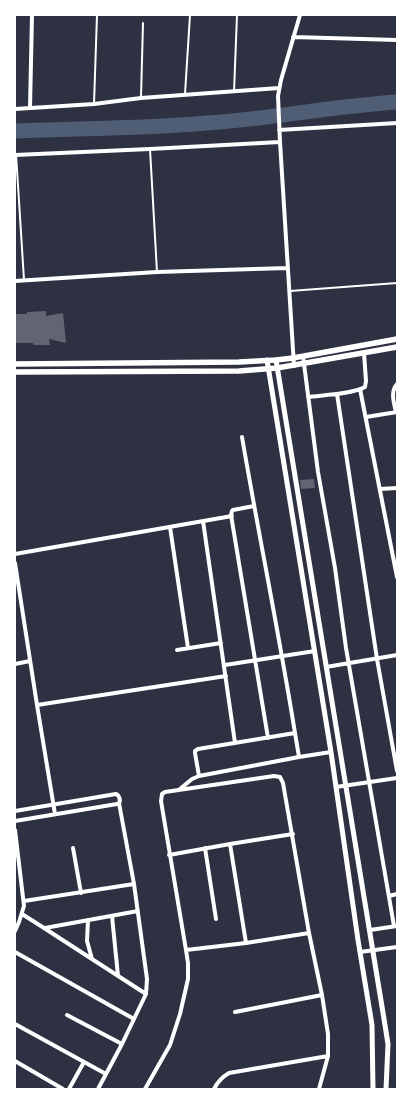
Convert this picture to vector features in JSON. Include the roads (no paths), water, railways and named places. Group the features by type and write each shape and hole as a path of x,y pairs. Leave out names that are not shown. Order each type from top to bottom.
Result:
{"main road":[{"path":"15,364 239,362 276,360 397,339"},
{"path":"15,372 239,370 277,368 397,347"}],"street":[{"path":"30,108 32,15"},
{"path":"294,366 278,96 300,15"},
{"path":"293,37 397,40"},
{"path":"15,109 94,104 141,98 279,88"},
{"path":"279,128 397,123"},
{"path":"16,154 280,142"},
{"path":"15,281 157,272 287,268"},
{"path":"308,397 336,394 365,387 364,353"},
{"path":"303,356 318,472 335,568 369,783 395,926 370,930"},
{"path":"267,360 331,752 372,1026 373,1089"},
{"path":"276,360 388,1044 386,1089"},
{"path":"366,417 396,412 393,393 397,384"},
{"path":"360,389 397,577"},
{"path":"336,394 377,659 397,771"},
{"path":"242,437 299,757"},
{"path":"380,489 397,488"},
{"path":"254,506 233,510 232,516 268,738"},
{"path":"15,554 232,516"},
{"path":"203,521 225,665 235,743"},
{"path":"170,527 188,648"},
{"path":"391,549 397,548"},
{"path":"15,563 55,814"},
{"path":"178,650 221,643"},
{"path":"225,665 315,651"},
{"path":"326,667 397,655"},
{"path":"15,664 30,661"},
{"path":"37,705 226,676"},
{"path":"199,776 195,753 196,750 295,733"},
{"path":"180,789 192,779 199,776 331,752"},
{"path":"145,1089 170,1045 180,1014 188,979 188,963 169,855 161,797 162,794 180,789 274,776 280,777 284,783 309,933 322,995 328,1034 328,1056 319,1089"},
{"path":"336,787 397,778"},
{"path":"15,811 116,794 120,798 119,803 138,911 146,978 146,994 98,1089"},
{"path":"15,821 119,803"},
{"path":"15,830 24,901 22,914 15,931"},
{"path":"169,855 293,834"},
{"path":"230,844 246,943"},
{"path":"73,848 81,892"},
{"path":"205,848 216,919"},
{"path":"24,901 134,884"},
{"path":"389,896 397,894"},
{"path":"44,928 138,911"},
{"path":"22,914 146,994"},
{"path":"112,916 118,976"},
{"path":"88,920 87,941 92,959"},
{"path":"186,950 246,943 309,933"},
{"path":"360,952 397,947"},
{"path":"15,952 134,1019"},
{"path":"235,1012 322,995"},
{"path":"67,1015 122,1044"},
{"path":"15,1024 106,1074"},
{"path":"214,1089 217,1082 229,1073 328,1056"},
{"path":"15,1061 63,1089"},
{"path":"69,1089 84,1062"}],"lane":[{"path":"94,104 97,15"},
{"path":"185,96 190,15"},
{"path":"234,92 237,15"},
{"path":"141,98 143,24"},
{"path":"150,149 157,272"},
{"path":"16,154 24,281"},
{"path":"289,291 397,283"}],"waterway":[{"path":"15,131 141,127 231,121 349,106 397,102"}]}
